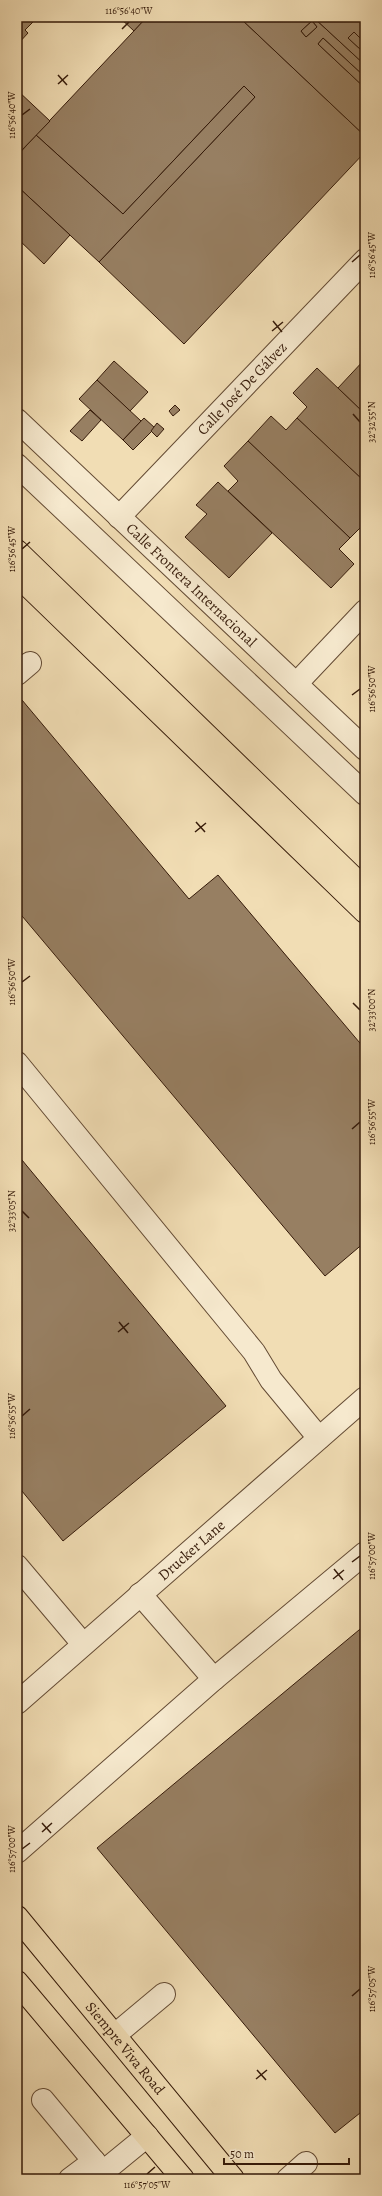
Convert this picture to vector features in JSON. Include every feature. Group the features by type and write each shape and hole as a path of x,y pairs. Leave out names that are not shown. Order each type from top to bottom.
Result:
{"main road":[{"path":"17,552 365,889"},
{"path":"17,575 365,912"},
{"name":"Siempre Viva Road","path":"17,1917 233,2179"},
{"path":"17,1982 183,2179"}],"street":[{"name":"Calle José De Gálvez","path":"119,517 365,260"},
{"name":"Calle Frontera Internacional","path":"17,420 365,749"},
{"path":"17,465 365,794"},
{"path":"296,684 365,611"},
{"path":"17,1063 248,1346 271,1380 319,1438"},
{"name":"Drucker Lane","path":"17,1703 365,1398"},
{"path":"17,1852 214,1680 365,1553"},
{"path":"17,1566 83,1644"},
{"path":"140,1594 214,1680"},
{"path":"115,2035 164,1994"},
{"path":"43,2100 101,2171"},
{"path":"70,2179 101,2171 147,2136"},
{"path":"288,2179 306,2163"}],"building":[{"path":"23,17 38,17 25,30 28,33 17,45 17,24"},
{"path":"119,17 147,17 134,31"},
{"path":"147,17 239,17 365,136 365,152 184,344 99,262 255,97 244,86 123,214 36,135"},
{"path":"239,17 313,17 365,65 365,77 323,38 318,44 365,88 365,136","holes":["312,21 317,27 306,37 301,31"]},
{"path":"313,17 365,17 365,43 354,32 348,38 360,49 365,44 365,65"},
{"path":"312,21 317,27 306,37 301,31"},
{"path":"354,32 365,43 360,49 348,38"},
{"path":"323,38 365,77 365,88 318,44"},
{"path":"244,86 255,97 99,262 17,186 17,156 36,135 123,214"},
{"path":"17,90 50,121 20,152 17,149"},
{"path":"17,186 70,235 44,264 17,238"},
{"path":"365,359 365,414 338,388"},
{"path":"114,361 148,392 130,411 97,380"},
{"path":"317,368 365,414 365,482 297,418 307,407 293,393"},
{"path":"97,380 141,421 123,440 79,399"},
{"path":"175,405 180,410 173,416 169,411"},
{"path":"90,410 101,420 82,441 70,431"},
{"path":"271,416 286,430 297,418 365,482 365,531 361,527 350,538 248,441"},
{"path":"144,418 155,428 133,450 123,440"},
{"path":"157,423 164,429 157,437 151,431"},
{"path":"248,441 350,538 339,549 354,564 331,588 228,491 238,481 224,466"},
{"path":"218,482 272,533 229,578 185,537 207,514 196,505"},
{"path":"22,700 189,899 218,875 365,1049 365,1242 325,1276 17,910 17,704"},
{"path":"17,1154 226,1406 63,1541 17,1485"},
{"path":"365,1625 365,2109 335,2133 97,1848"}]}
